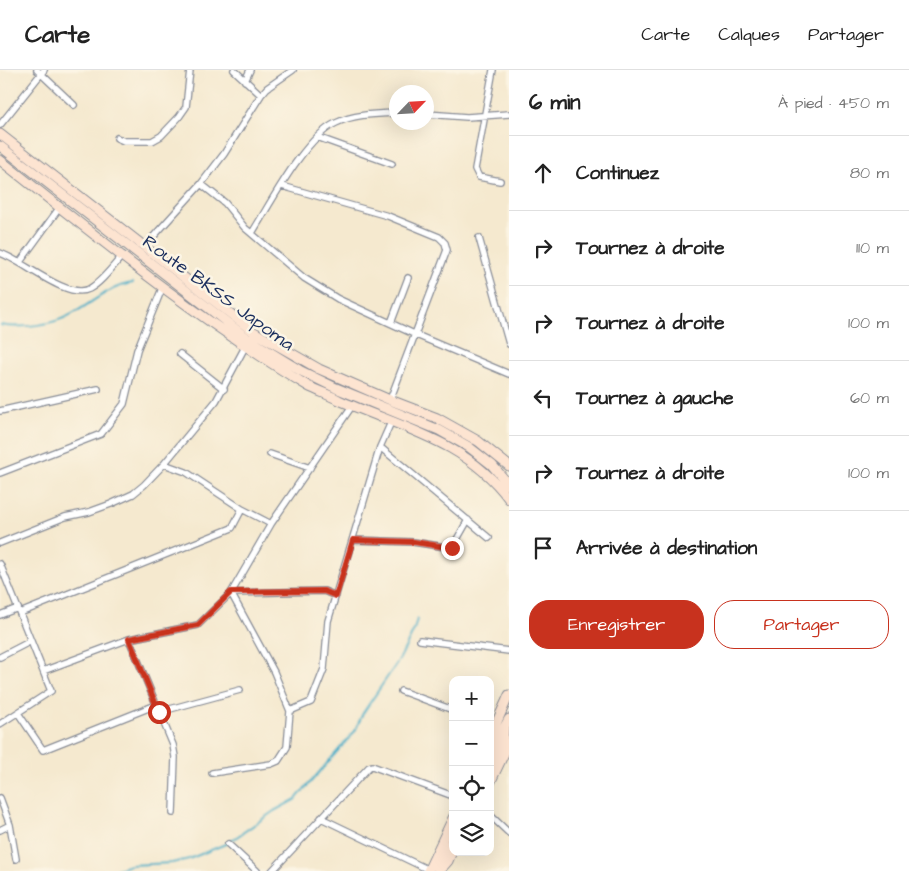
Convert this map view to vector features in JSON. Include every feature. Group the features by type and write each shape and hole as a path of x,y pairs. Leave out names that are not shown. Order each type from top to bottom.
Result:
{"main road":[{"path":"0,134 254,332 320,369 390,400 437,418 478,441 509,466"},
{"name":"Route BKSS Japoma","path":"0,146 260,346 301,371 336,388 440,430 469,447 492,465 509,485"},
{"path":"0,160 122,255 245,346 310,387 352,406 392,420 431,437 462,454 488,474 509,499"},
{"path":"493,766 503,741 497,726 509,695"},
{"path":"497,726 509,718"},
{"path":"494,775 509,743"},
{"path":"434,871 449,828"},
{"path":"434,871 448,860 450,856"},
{"path":"448,871 455,856"}],"street":[{"path":"117,138 124,141 152,141 161,136 186,107 190,70"},
{"path":"234,70 261,95"},
{"path":"246,81 250,70"},
{"path":"144,247 201,184 224,154 261,95 267,88 293,70"},
{"path":"493,70 486,116 474,169 479,177 500,181"},
{"path":"0,125 41,71 74,105"},
{"path":"252,233 302,154 317,137 335,123 361,115 389,113"},
{"path":"434,114 486,116 509,114"},
{"path":"317,137 392,164"},
{"path":"201,184 225,203 245,228 304,278 338,299 414,334 508,373"},
{"path":"282,186 388,216 440,237 445,243 447,250 390,400"},
{"path":"20,262 60,207"},
{"path":"479,238 509,344"},
{"path":"0,253 68,288 82,290 89,289 97,282 122,255"},
{"path":"391,323 408,278"},
{"path":"0,473 101,434 124,404 136,350 163,286"},
{"path":"0,543 65,517 89,512 133,494 149,481 216,402 245,346"},
{"path":"180,354 224,389"},
{"path":"0,411 98,389"},
{"path":"43,671 129,639 198,625 231,592 271,524 352,406"},
{"path":"290,711 312,702 324,669 328,622 380,447 392,420"},
{"path":"380,447 489,538"},
{"path":"270,454 310,468"},
{"path":"164,464 186,472 242,509 271,524"},
{"path":"0,615 19,610 232,528 242,509"},
{"path":"353,540 414,542 452,548 468,520"},
{"path":"0,564 51,691 0,724"},
{"path":"231,592 324,591 336,596"},
{"path":"212,774 278,762 287,747 290,711 274,672 231,592"},
{"path":"129,639 173,745 176,757 173,813"},
{"path":"420,640 509,651"},
{"path":"0,657 31,641"},
{"path":"159,712 240,690"},
{"path":"401,690 449,708"},
{"path":"18,713 43,750 156,705"},
{"path":"272,871 369,767 372,766 449,795"},
{"path":"0,798 10,825 16,859"},
{"path":"321,818 434,871"},
{"path":"494,819 509,833"},
{"path":"0,830 10,825"},
{"path":"228,844 257,871"}],"waterway":[{"path":"0,325 27,326 56,321 72,314 109,291 133,283"},
{"path":"112,871 130,865 172,863 189,859 228,843 274,811 296,799 355,731 363,713 399,660 414,630 417,619"}],"route":[{"path":"159,712 129,639 198,625 231,592 324,591 336,596 353,540 414,542 452,548"}]}
